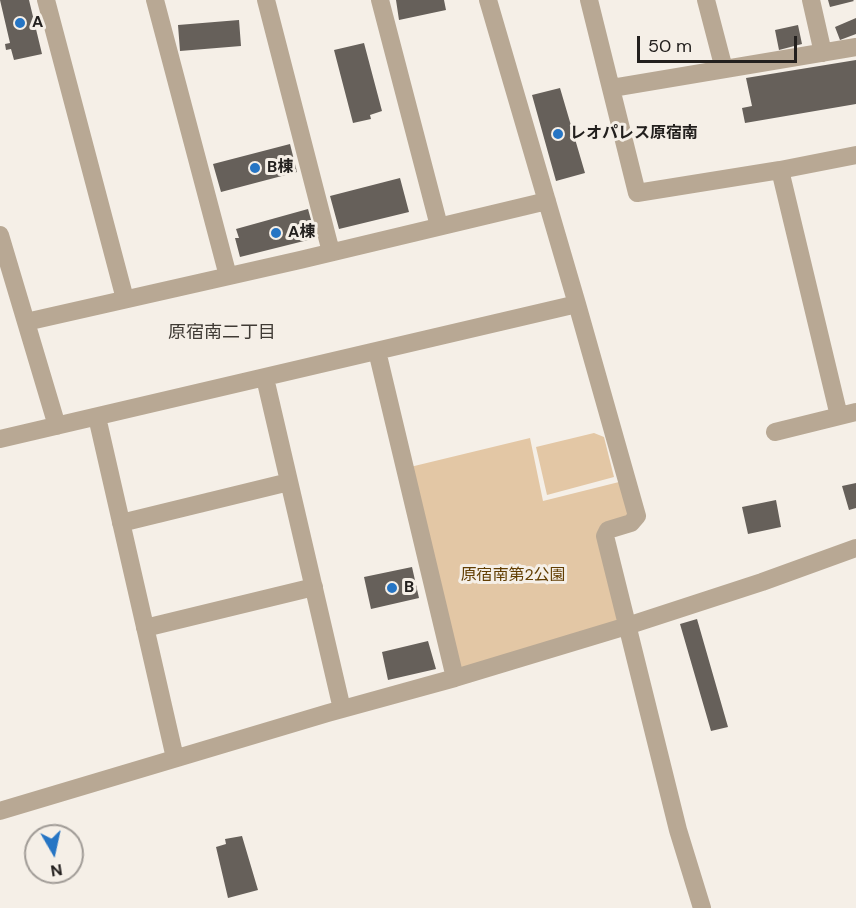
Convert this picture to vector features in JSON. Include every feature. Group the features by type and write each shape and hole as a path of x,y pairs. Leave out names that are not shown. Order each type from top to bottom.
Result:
{"street":[{"path":"46,0 126,299"},
{"path":"155,0 228,276"},
{"path":"266,0 331,252"},
{"path":"380,0 439,226"},
{"path":"488,0 637,516 631,523 608,530 605,536 678,830 702,908"},
{"path":"590,0 637,193 856,155"},
{"path":"706,0 724,69"},
{"path":"811,0 823,53"},
{"path":"612,88 856,47"},
{"path":"775,432 848,414 780,170"},
{"path":"26,322 547,201"},
{"path":"0,235 57,426"},
{"path":"0,439 577,304"},
{"path":"377,351 454,678"},
{"path":"265,378 342,709"},
{"path":"97,417 175,758"},
{"path":"121,523 289,483"},
{"path":"0,811 627,627 856,548"},
{"path":"145,628 314,587"}],"green space":[{"path":"594,433 604,437 614,477 547,495 536,447"},
{"name":"原宿南第2公園","path":"530,438 543,501 627,480 637,516 608,530 627,626 455,678 406,468"}],"building":[{"name":"A","path":"0,0 29,0 42,54 14,60 11,49 6,50 5,44 10,43"},
{"path":"396,0 444,0 446,10 399,20"},
{"path":"828,0 853,0 854,1 830,7"},
{"path":"856,18 856,34 840,40 835,27"},
{"path":"239,20 241,46 180,51 178,25"},
{"path":"798,25 802,44 779,50 775,30"},
{"path":"364,43 382,111 370,115 371,119 353,123 334,50"},
{"path":"856,60 856,104 745,123 742,108 752,106 746,78"},
{"name":"レオパレス原宿南","path":"560,88 585,173 556,181 532,95"},
{"name":"B棟","path":"290,144 297,172 221,192 213,164"},
{"path":"400,178 409,212 339,229 330,196"},
{"name":"A棟","path":"308,209 316,238 240,257 235,238 239,238 236,229"},
{"path":"856,483 856,508 849,510 842,486"},
{"path":"776,500 781,527 748,534 742,507"},
{"name":"B","path":"412,567 419,598 371,609 364,577"},
{"path":"697,619 728,727 711,731 680,624"},
{"path":"428,641 436,669 388,680 382,652"},
{"path":"242,836 258,890 228,898 216,847 226,844 225,839"}],"place":[{"name":"A","path":"20,23"},
{"name":"レオパレス原宿南","path":"558,134"},
{"name":"B棟","path":"255,168"},
{"name":"A棟","path":"276,233"},
{"name":"B","path":"392,588"}],"district":[{"name":"原宿南二丁目","path":"222,333"}]}
